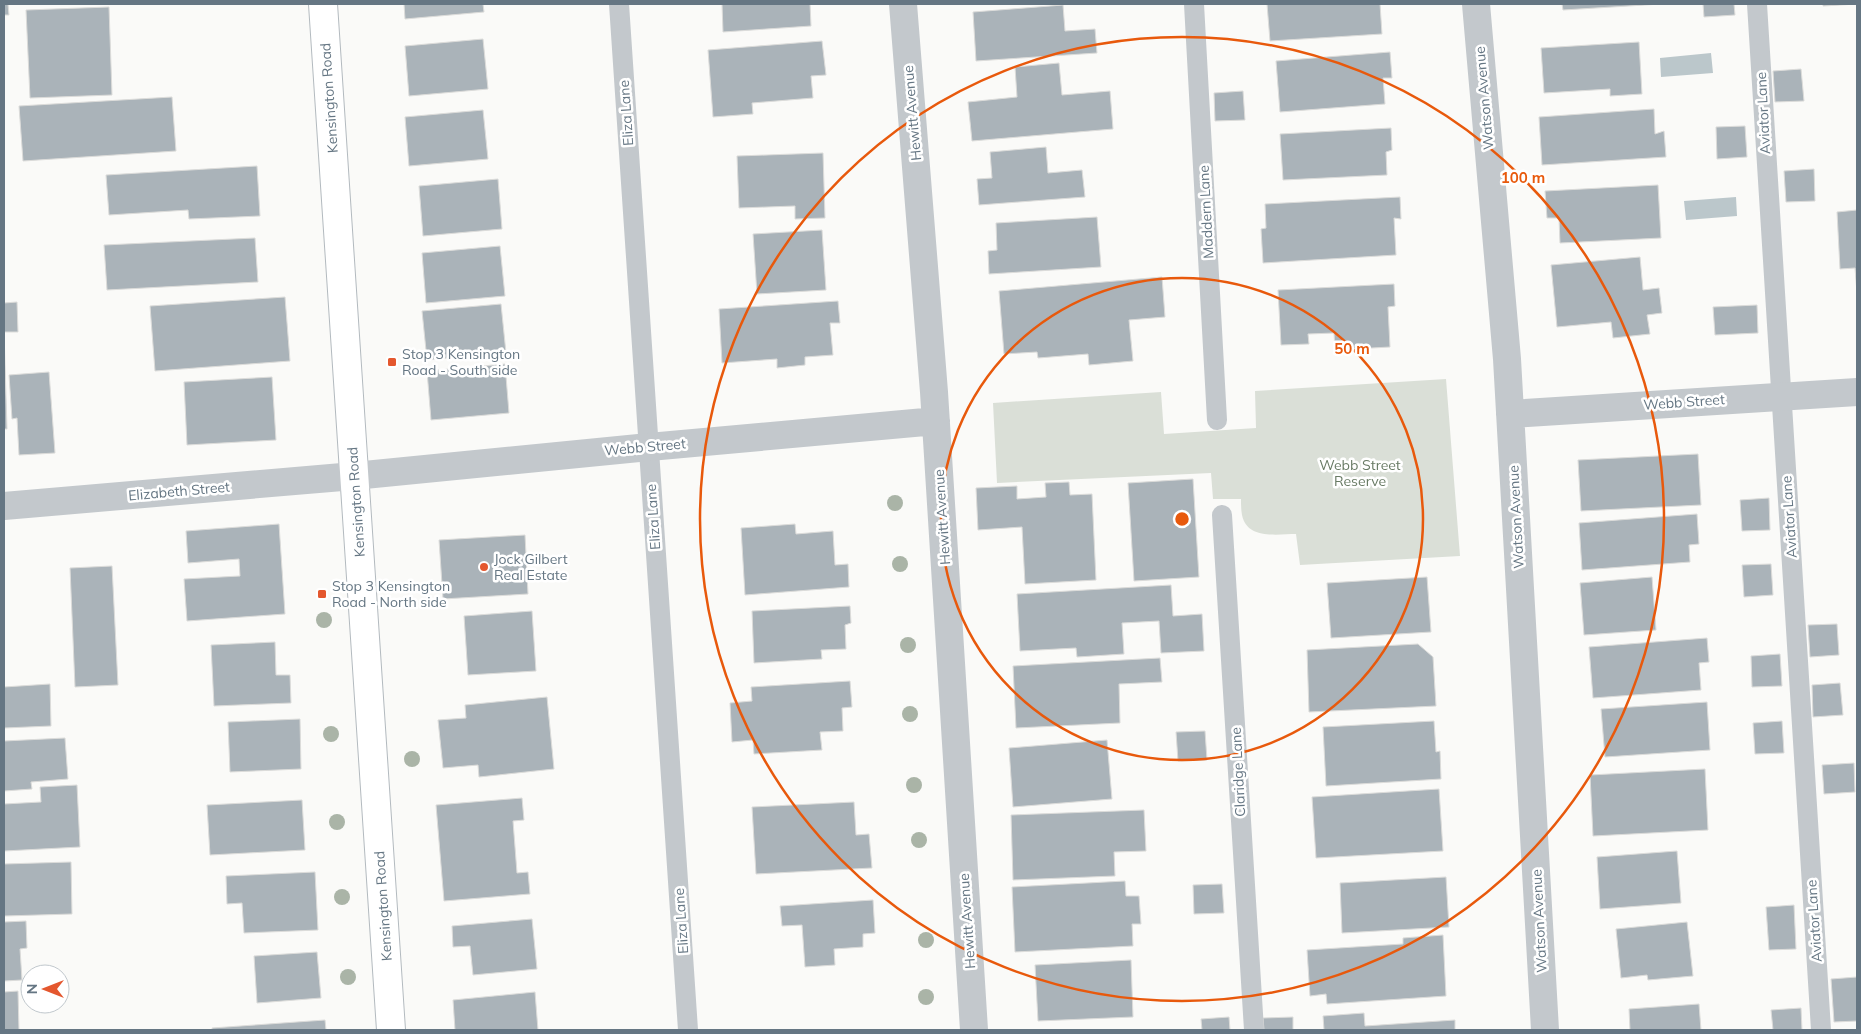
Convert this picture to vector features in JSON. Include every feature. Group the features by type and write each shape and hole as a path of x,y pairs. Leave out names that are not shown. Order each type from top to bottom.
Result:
{"main road":[{"name":"Kensington Road","path":"323,4 391,1030"}],"street":[{"name":"Hewitt Avenue","path":"903,4 936,421 974,1030"},
{"name":"Watson Avenue","path":"1476,4 1507,359 1545,1030"},
{"name":"Webb Street","path":"1510,414 1857,392"},
{"name":"Webb Street","path":"354,476 936,421"},
{"name":"Elizabeth Street","path":"4,506 354,476"}],"lane":[{"name":"Eliza Lane","path":"619,4 688,1030"},
{"name":"Maddern Lane","path":"1194,4 1217,420"},
{"name":"Aviator Lane","path":"1757,4 1821,1030"},
{"name":"Claridge Lane","path":"1222,515 1254,1030"}],"green space":[{"name":"Webb Street Reserve","path":"1446,379 1460,556 1300,565 1296,534 1272,535 1250,529 1242,515 1241,499 1213,499 1211,473 997,483 993,403 1161,392 1164,434 1256,428 1255,391"}],"shaded area":[{"path":"1711,53 1713,73 1661,77 1660,58"},
{"path":"1736,197 1737,216 1686,220 1684,201"}],"building":[{"path":"4,4 8,4 9,15 4,15"},
{"path":"404,4 483,4 484,12 405,19"},
{"path":"722,4 810,4 811,26 723,32"},
{"path":"1267,4 1380,4 1382,34 1270,41"},
{"path":"1562,4 1661,4 1563,10"},
{"path":"1703,4 1734,4 1735,15 1704,17"},
{"path":"1823,4 1857,4 1823,6"},
{"path":"1063,5 1065,31 1095,29 1097,53 976,61 973,12"},
{"path":"109,7 112,95 30,98 26,10"},
{"path":"483,39 488,89 409,96 405,46"},
{"path":"822,41 826,75 811,76 813,98 752,103 753,114 713,117 708,50"},
{"path":"1639,42 1642,94 1610,96 1610,89 1544,93 1541,48"},
{"path":"1390,52 1392,78 1383,78 1385,104 1280,112 1276,61"},
{"path":"1059,63 1062,95 1110,91 1113,129 972,141 968,102 1017,97 1015,67"},
{"path":"1801,69 1804,101 1775,102 1773,71"},
{"path":"1243,91 1245,120 1215,121 1214,93"},
{"path":"172,97 176,151 23,161 19,106"},
{"path":"1654,109 1655,134 1664,131 1666,157 1542,165 1539,117"},
{"path":"483,110 488,159 409,166 405,117"},
{"path":"1745,126 1747,157 1717,159 1716,127"},
{"path":"1391,128 1392,150 1386,152 1387,175 1283,180 1280,134"},
{"path":"1046,147 1048,173 1082,170 1085,197 979,205 977,179 992,178 990,152"},
{"path":"823,153 825,218 795,219 795,206 739,208 737,156"},
{"path":"257,166 260,216 189,219 188,210 109,215 106,175"},
{"path":"1814,169 1815,201 1786,202 1784,171"},
{"path":"498,179 502,229 423,236 419,186"},
{"path":"1658,185 1661,238 1560,243 1559,218 1547,218 1545,191"},
{"path":"1400,197 1401,219 1394,218 1396,255 1263,263 1261,229 1266,228 1265,204"},
{"path":"1857,210 1857,293 1855,268 1840,269 1837,212"},
{"path":"1097,217 1101,267 989,274 988,251 997,250 996,223"},
{"path":"822,230 826,290 757,294 753,234"},
{"path":"255,238 258,282 107,290 104,245"},
{"path":"500,246 505,296 426,303 422,253"},
{"path":"1640,257 1643,290 1659,288 1662,313 1647,315 1650,334 1613,338 1611,322 1557,327 1551,265"},
{"path":"1162,277 1165,317 1129,320 1133,361 1089,365 1088,354 1038,358 1037,352 1004,354 999,291"},
{"path":"1394,284 1395,306 1388,307 1390,347 1335,350 1334,333 1308,334 1309,344 1281,345 1278,290"},
{"path":"285,297 290,361 155,371 150,306"},
{"path":"838,301 840,323 830,323 833,355 805,357 805,365 777,368 777,359 722,363 719,309"},
{"path":"17,302 18,332 4,332 4,303"},
{"path":"501,304 506,353 427,360 422,311"},
{"path":"1757,305 1758,333 1715,335 1713,307"},
{"path":"4,332 7,429 4,429"},
{"path":"505,364 509,413 431,420 427,371"},
{"path":"49,372 55,453 19,455 17,418 12,419 9,375"},
{"path":"272,377 276,440 187,445 184,382"},
{"path":"1698,454 1701,505 1581,511 1578,460"},
{"path":"1193,479 1199,577 1134,581 1128,483"},
{"path":"1069,482 1070,495 1092,494 1096,580 1025,584 1022,527 978,530 976,488 1017,486 1017,499 1046,497 1045,483"},
{"path":"1769,498 1770,530 1742,531 1740,500"},
{"path":"1697,514 1699,544 1689,545 1690,562 1582,570 1579,523"},
{"path":"279,524 285,614 187,621 184,579 240,576 239,559 188,563 186,531"},
{"path":"795,524 796,534 833,531 835,565 848,564 849,587 745,595 741,528"},
{"name":"Jock Gilbert Real Estate","path":"525,535 528,594 443,599 439,540"},
{"path":"1771,564 1773,595 1744,597 1742,565"},
{"path":"112,566 118,685 75,687 70,568"},
{"path":"1427,577 1431,632 1331,638 1327,583"},
{"path":"1652,577 1656,630 1584,635 1580,583"},
{"path":"1171,585 1173,616 1202,614 1204,651 1161,653 1159,621 1122,623 1124,654 1077,657 1076,648 1020,651 1017,594"},
{"path":"850,606 851,623 845,625 846,649 821,650 822,659 754,663 752,611"},
{"path":"532,611 536,671 468,675 464,616"},
{"path":"1837,624 1839,655 1810,657 1808,625"},
{"path":"1707,638 1709,662 1699,663 1701,690 1593,698 1589,647"},
{"path":"275,642 276,675 290,675 291,703 214,706 211,645"},
{"path":"1418,644 1433,657 1436,706 1309,712 1307,650"},
{"path":"1780,654 1782,686 1752,687 1751,656"},
{"path":"1160,658 1162,682 1119,684 1120,723 1016,728 1013,666"},
{"path":"850,681 852,707 842,708 843,731 820,732 822,750 754,754 753,740 732,742 730,703 752,701 751,687"},
{"path":"1840,683 1843,715 1813,717 1812,685"},
{"path":"50,684 51,726 4,728 4,687"},
{"path":"547,697 554,769 479,777 478,765 443,768 438,720 466,718 465,705"},
{"path":"1707,702 1710,750 1605,757 1601,709"},
{"path":"300,719 301,769 230,772 228,722"},
{"path":"1434,721 1436,752 1440,751 1441,779 1326,786 1323,727"},
{"path":"1782,721 1784,753 1755,754 1753,723"},
{"path":"1205,731 1207,760 1178,761 1176,732"},
{"path":"65,738 68,779 31,782 32,789 4,791 4,741"},
{"path":"1107,740 1112,799 1013,807 1009,748"},
{"path":"1854,763 1855,792 1824,794 1822,765"},
{"path":"1705,769 1708,830 1593,836 1590,775"},
{"path":"77,785 80,847 4,851 4,804 41,802 40,787"},
{"path":"1439,789 1443,851 1316,858 1312,797"},
{"path":"522,798 524,820 513,821 517,873 528,872 530,894 444,901 436,805"},
{"path":"302,800 305,850 210,855 207,805"},
{"path":"854,802 856,835 869,834 872,868 756,874 752,807"},
{"path":"1144,810 1146,851 1114,852 1115,876 1013,880 1011,815"},
{"path":"1677,851 1681,903 1600,909 1597,857"},
{"path":"71,862 72,914 4,916 4,864"},
{"path":"315,872 318,930 244,933 242,903 227,904 226,876"},
{"path":"1446,877 1449,927 1342,933 1340,883"},
{"path":"1125,881 1126,896 1139,896 1141,924 1132,924 1133,946 1015,952 1012,887"},
{"path":"1222,884 1224,913 1194,914 1193,885"},
{"path":"873,900 875,933 863,934 863,947 834,949 835,965 805,967 802,925 782,926 780,906"},
{"path":"1794,905 1796,949 1769,950 1766,907"},
{"path":"532,919 537,969 473,975 470,946 453,947 452,926"},
{"path":"26,921 27,948 20,949 20,980 4,981 4,922"},
{"path":"1687,922 1693,976 1648,980 1647,975 1621,978 1616,929"},
{"path":"1443,935 1446,996 1327,1004 1326,994 1310,996 1307,950 1403,944 1403,938"},
{"path":"317,952 321,998 257,1003 254,956"},
{"path":"1131,960 1133,1017 1038,1021 1035,965"},
{"path":"1857,977 1857,1021 1834,1022 1831,979"},
{"path":"18,991 19,1030 4,1030 4,992"},
{"path":"535,992 538,1030 455,1030 453,1000"},
{"path":"1699,1004 1701,1030 1630,1030 1629,1009"},
{"path":"1801,1008 1802,1030 1773,1030 1771,1010"},
{"path":"1364,1013 1365,1026 1455,1020 1455,1030 1324,1030 1323,1016"},
{"path":"1229,1017 1230,1030 1202,1030 1201,1019"},
{"path":"1293,1017 1293,1030 1264,1030 1263,1018"},
{"path":"325,1020 326,1030 212,1030 212,1028"}],"place":[{"name":"Stop 3 Kensington Road - South side","path":"392,362"},
{"name":"Jock Gilbert Real Estate","path":"484,567"},
{"name":"Stop 3 Kensington Road - North side","path":"322,594"}]}
